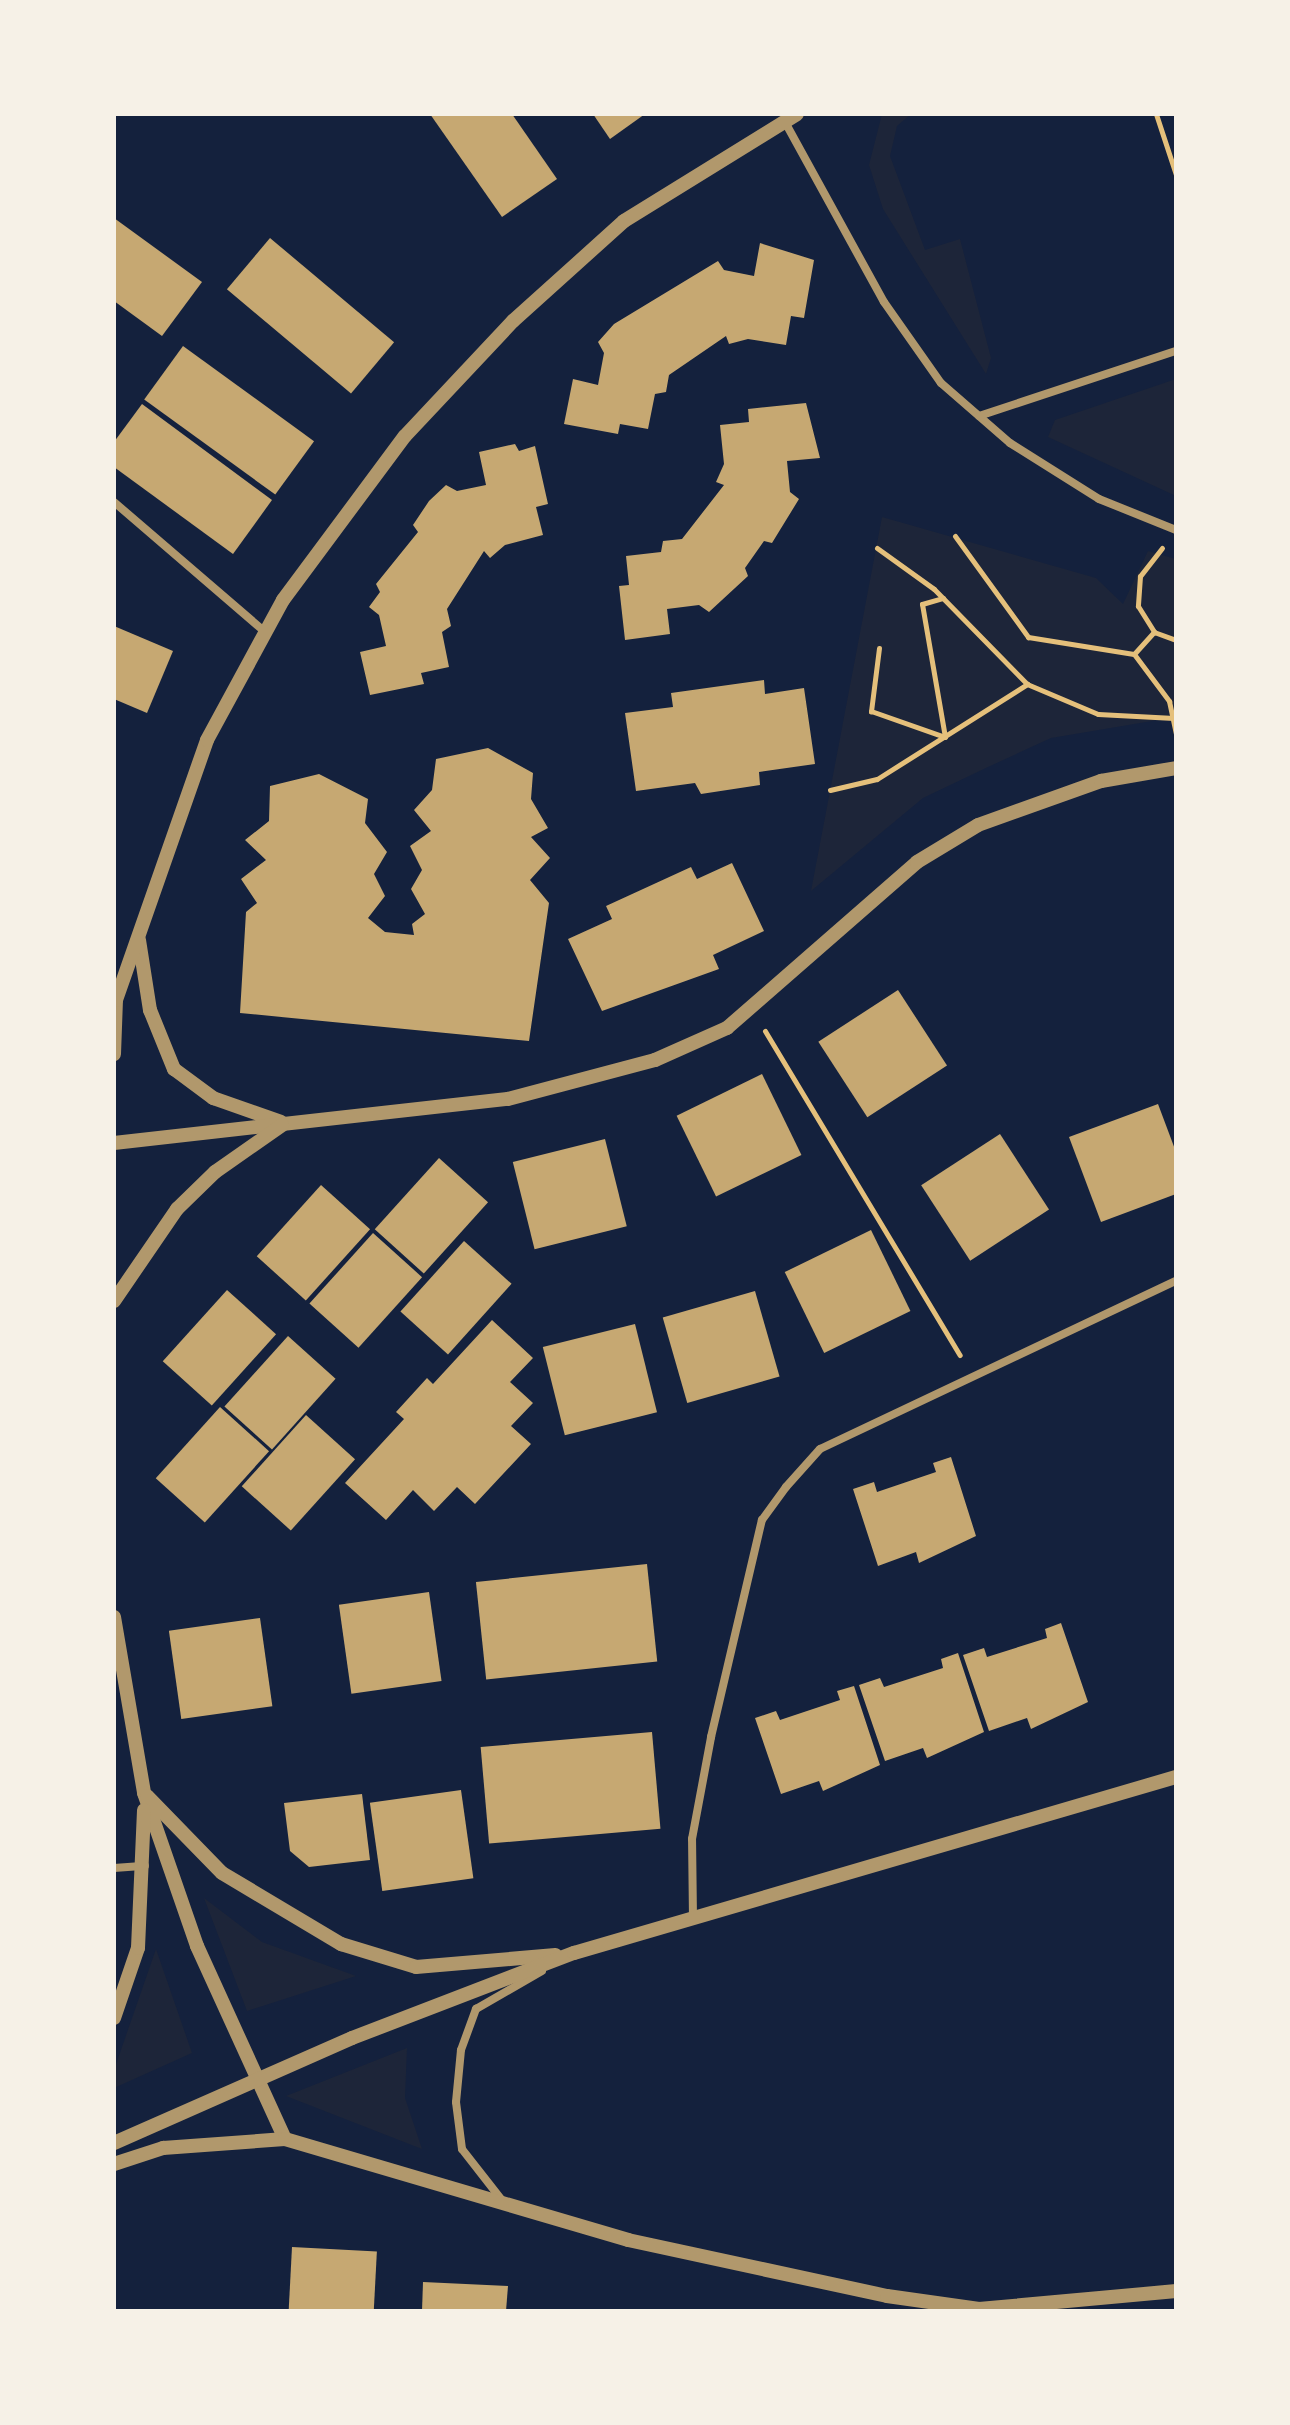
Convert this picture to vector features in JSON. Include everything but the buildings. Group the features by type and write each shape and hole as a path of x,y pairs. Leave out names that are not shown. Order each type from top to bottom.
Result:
{"street":[{"path":"114,1054 115,1002 207,740 265,632 405,436 513,321 624,221 791,118 884,302 941,383 979,416 1099,499 1174,530"},
{"path":"979,416 1176,351"},
{"path":"114,502 265,632"},
{"path":"114,1143 508,1099 655,1060 751,1010 917,862 978,825 1101,781 1176,768"},
{"path":"138,936 150,1010 174,1069 213,1098 285,1123"},
{"path":"114,1301 177,1209 285,1123"},
{"path":"693,1918 692,1839 762,1520 820,1449 1176,1281"},
{"path":"114,1617 144,1793 145,1866 138,1948 114,2018"},
{"path":"114,2143 258,2079 574,1953 1176,1777"},
{"path":"144,1793 222,1873 341,1944 416,1967 574,1953"},
{"path":"144,1793 197,1946 285,2139"},
{"path":"114,1868 145,1866"},
{"path":"501,2199 462,2149 456,2102 461,2050 476,2009 574,1953"},
{"path":"114,2164 163,2148 285,2139 501,2199 628,2240 979,2309 1176,2291"}],"path":[{"path":"1156,114 1176,175"},
{"path":"1174,530 1136,591 1142,622 1154,632 1176,640"},
{"path":"955,536 1028,637 1134,654 1152,671 1174,718 1176,735"},
{"path":"877,548 943,598 1027,684 1098,714 1174,718"},
{"path":"943,598 922,604 945,737"},
{"path":"1134,654 1154,632"},
{"path":"879,648 871,711 945,737"},
{"path":"830,790 877,779 1027,684"},
{"path":"751,1010 972,1376"}],"shaded area":[{"path":"882,114 911,114 897,126 890,156 925,250 960,239 991,358 986,374 883,209 869,165"},
{"path":"1176,379 1176,496 1048,437 1055,420"},
{"path":"882,517 1096,578 1123,604 1148,551 1176,559 1176,717 1051,738 988,767 923,798 811,891"},
{"path":"204,1898 262,1942 356,1976 247,2011"},
{"path":"156,1949 192,2053 114,2088 114,2070"},
{"path":"407,2048 405,2098 422,2149 286,2096"}]}
